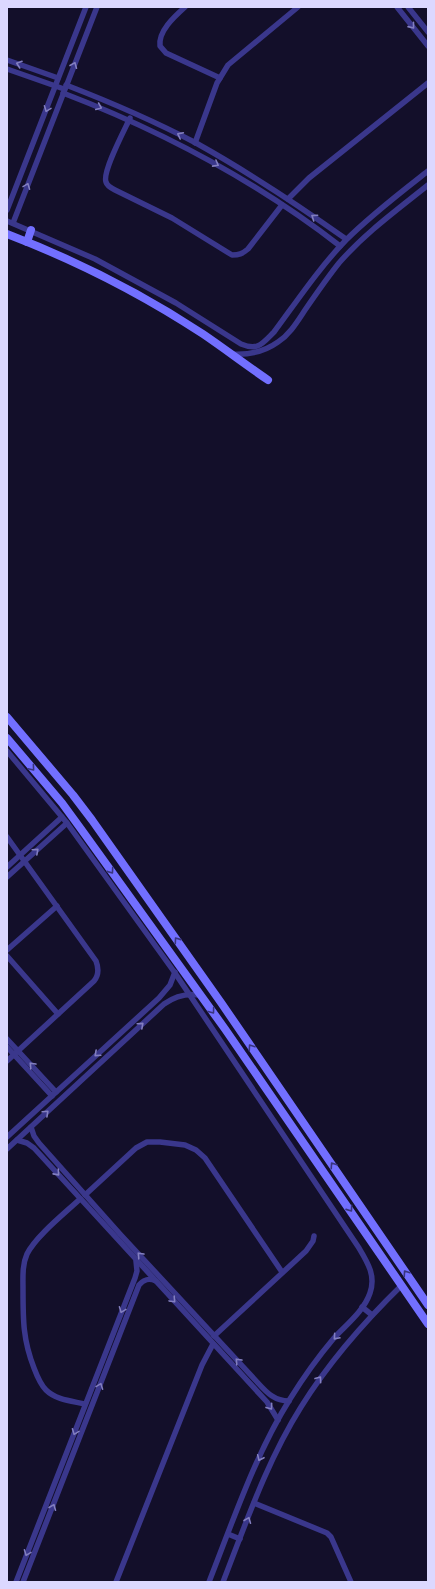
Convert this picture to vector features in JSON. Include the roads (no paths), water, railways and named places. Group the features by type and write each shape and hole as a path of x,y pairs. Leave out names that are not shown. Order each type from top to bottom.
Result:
{"street":[{"path":"7,210 86,7"},
{"path":"97,7 10,222 95,259 134,279 176,303 241,344 250,348 256,347 265,341 274,332 340,246 372,216 428,171"},
{"path":"185,7 160,36 160,46 166,53 220,78"},
{"path":"195,143 220,78 232,60 298,7"},
{"path":"397,7 428,46"},
{"path":"408,7 428,32"},
{"path":"7,60 58,78"},
{"path":"7,69 133,112 195,143 251,175 346,240"},
{"path":"133,112 106,171 106,182 108,186 172,218 232,254 238,255 248,249 286,198 428,83"},
{"path":"64,89 204,157 244,180 315,226 340,246"},
{"path":"231,353 245,354 260,352 273,346 284,337 294,327 330,275 352,249 377,226 428,185"},
{"path":"27,242 31,230"},
{"path":"7,234 89,270 134,293 185,323 231,353 268,380"},
{"path":"7,717 73,795 92,820 222,1004 263,1066 292,1105 428,1305"},
{"path":"7,738 62,803 200,995 428,1324"},
{"path":"7,750 67,823 175,973 368,1262 371,1272 372,1287 362,1307 322,1354 289,1401 278,1420 252,1476 209,1582"},
{"path":"7,867 62,817"},
{"path":"7,877 67,823"},
{"path":"7,837 25,860 96,961 98,968 97,976 94,981 7,1061"},
{"path":"7,950 57,906"},
{"path":"7,956 58,1014"},
{"path":"7,1137 159,998 170,985 177,964"},
{"path":"7,1149 164,1004 178,997 200,995"},
{"path":"7,1039 16,1053 54,1094"},
{"path":"7,1048 16,1053"},
{"path":"259,1079 266,1077 263,1066"},
{"path":"288,1120 285,1108 287,1105 292,1105"},
{"path":"31,1127 36,1140 258,1383 274,1397 289,1401"},
{"path":"17,1140 30,1146 40,1155 267,1402 278,1420"},
{"path":"85,1195 136,1148 143,1144 160,1142 191,1147 205,1158 282,1272"},
{"path":"40,1155 45,1150"},
{"path":"80,1199 39,1238 27,1253 23,1271 23,1327 29,1356 44,1388 55,1396 85,1404"},
{"path":"214,1336 306,1251 313,1241 314,1236"},
{"path":"16,1582 129,1293 136,1274 136,1260"},
{"path":"23,1582 135,1296 142,1281 150,1279 156,1281"},
{"path":"223,1582 254,1503 300,1408 328,1367 372,1315 402,1285"},
{"path":"129,1293 135,1296"},
{"path":"362,1307 372,1315"},
{"path":"116,1582 202,1365 213,1344"},
{"path":"253,1388 258,1383"},
{"path":"254,1503 327,1533 331,1537 351,1582"},
{"path":"228,1534 240,1539"}]}
